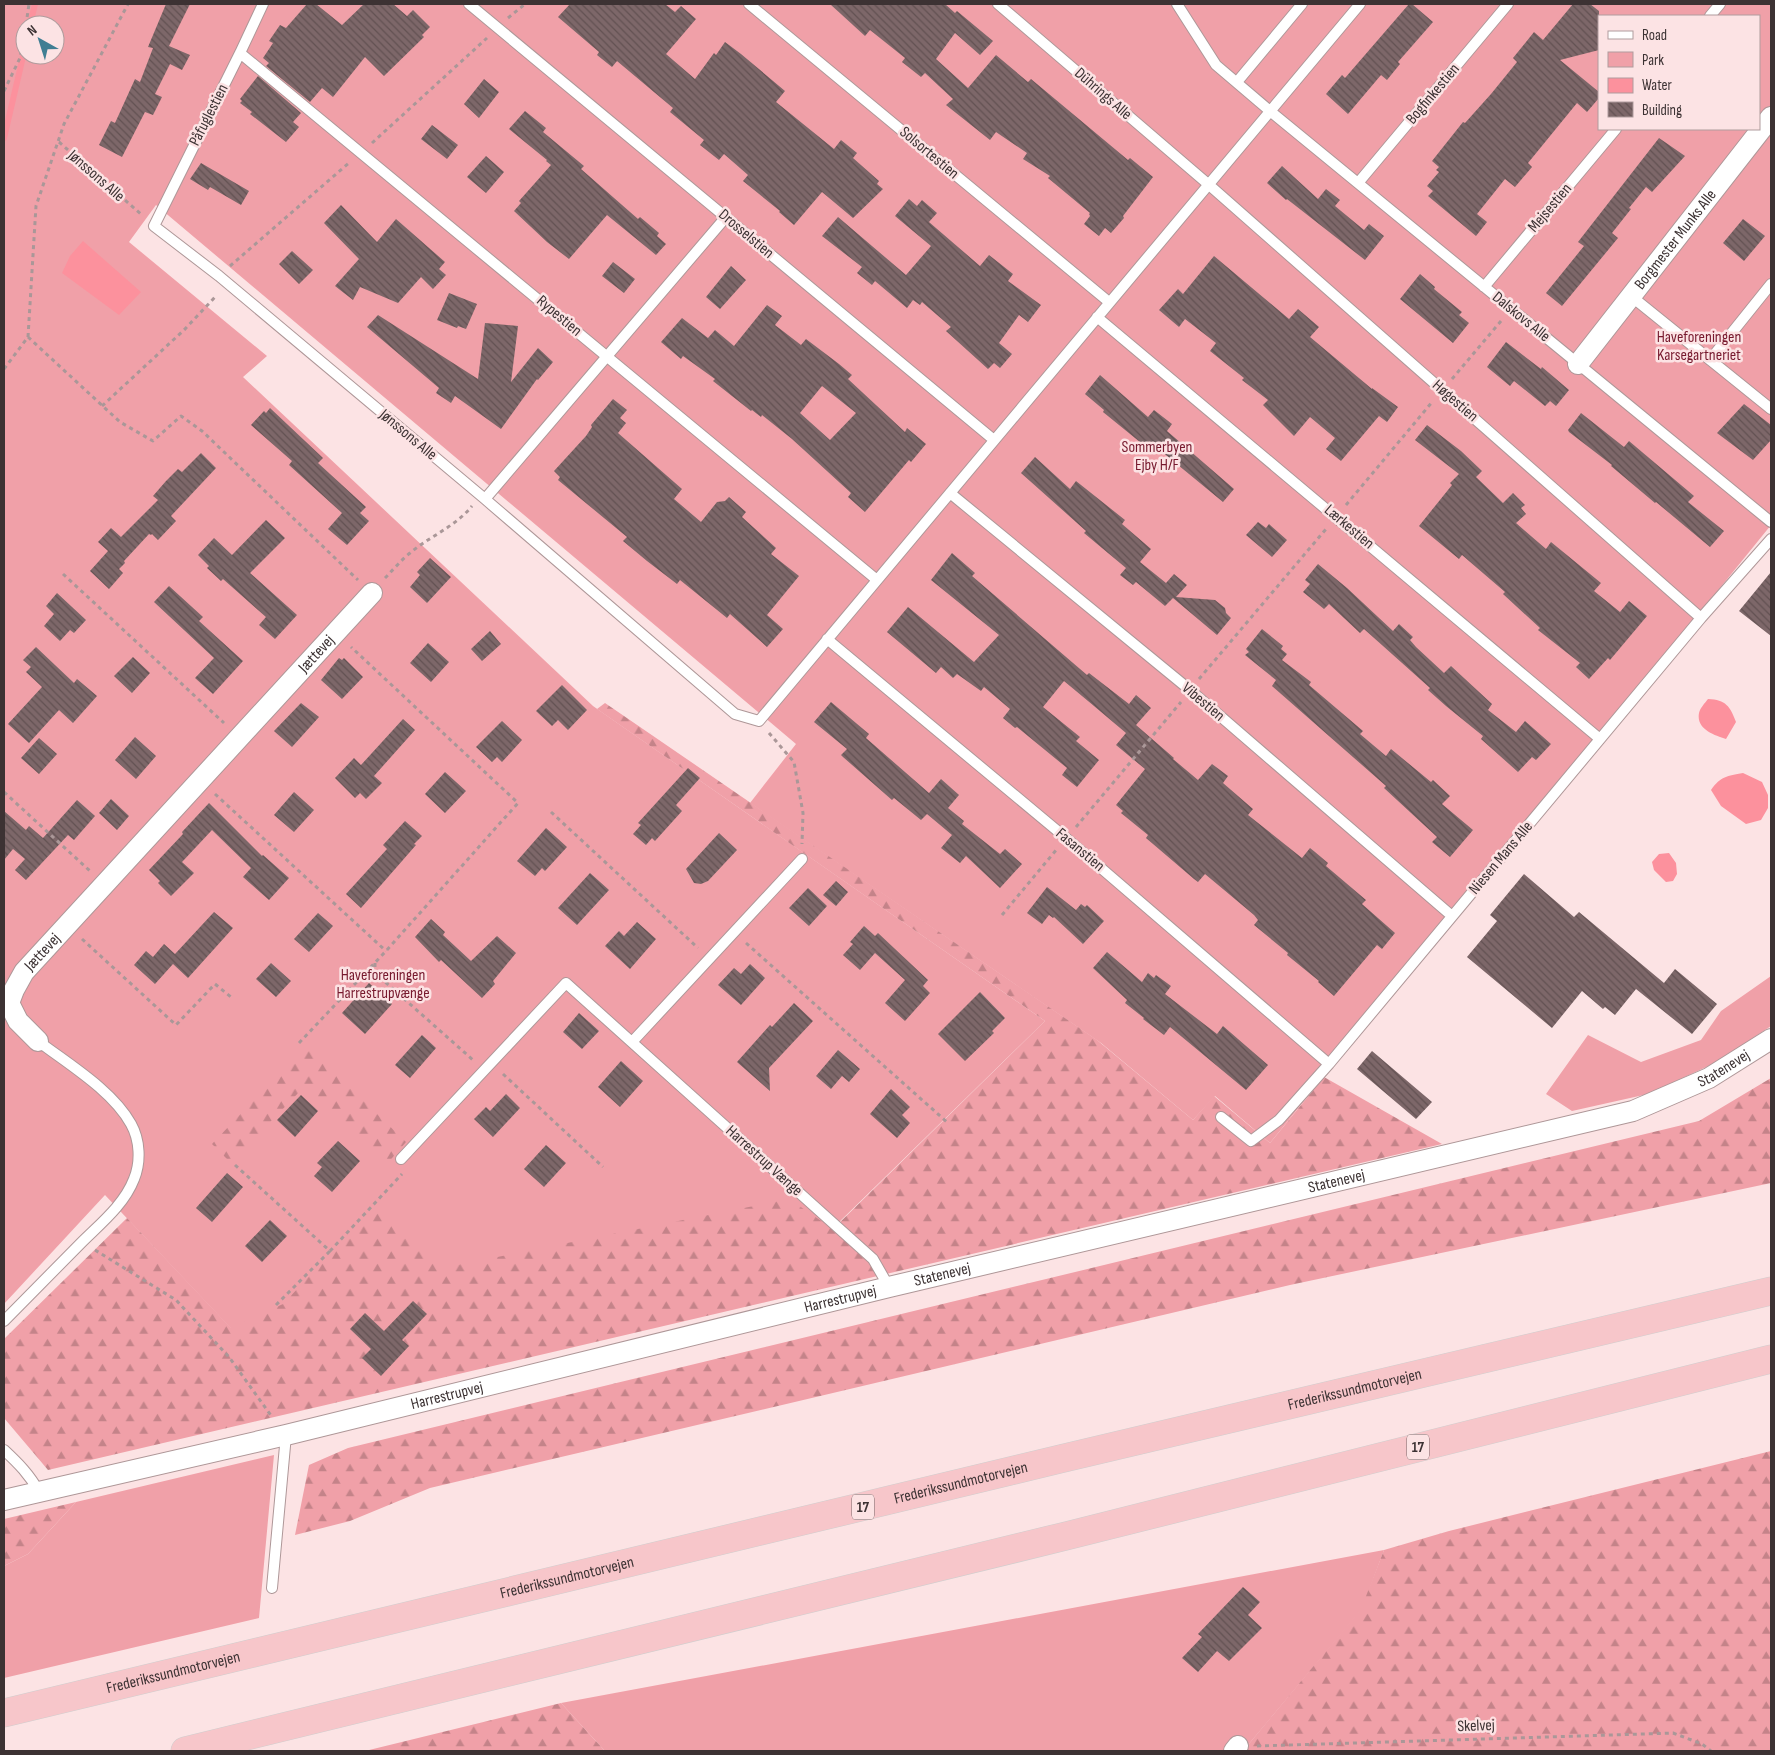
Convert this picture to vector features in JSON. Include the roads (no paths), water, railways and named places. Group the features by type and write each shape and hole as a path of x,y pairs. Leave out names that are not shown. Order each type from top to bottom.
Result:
{"highway":[{"name":"Frederikssundmotorvejen","path":"4,1713 1050,1462 1771,1292"},
{"name":"17","path":"185,1751 1075,1534 1771,1359"}],"street":[{"name":"Borgmester Munks Alle","path":"1578,364 1771,117"},
{"name":"Jættevej","path":"38,1041 18,1022 9,1003 24,972 372,593"},
{"name":"Statenevej","path":"889,1287 1634,1111 1710,1078 1771,1040"},
{"name":"Harrestrupvej","path":"4,1500 286,1435 889,1287"}],"lane":[{"name":"Påfuglestien","path":"154,226 263,4"},
{"name":"Drosselstien","path":"469,4 994,440"},
{"name":"Solsortestien","path":"749,4 1110,302"},
{"name":"Dührings Alle","path":"998,4 1208,184"},
{"name":"Dalskovs Alle","path":"1177,4 1216,65 1358,184 1771,522"},
{"path":"1237,82 1302,4"},
{"path":"827,640 1359,4"},
{"name":"Bogfinkestien","path":"1358,184 1508,4"},
{"path":"1711,15 1720,4"},
{"name":"Rypestien","path":"240,53 877,580"},
{"name":"Mejsestien","path":"1484,287 1615,130"},
{"name":"Høgestien","path":"1208,184 1702,618"},
{"path":"483,498 608,357 726,217"},
{"name":"Jønssons Alle","path":"154,226 228,284 483,498 735,714 759,721 827,640"},
{"path":"1710,360 1771,284"},
{"path":"1631,296 1771,409"},
{"name":"Lærkestien","path":"1097,317 1600,739"},
{"name":"Vibestien","path":"950,493 1190,690 1452,916"},
{"name":"Niesen Mans Alle","path":"1221,1117 1251,1141 1279,1120 1329,1064 1600,739 1771,539"},
{"name":"Fasanstien","path":"827,640 1066,838 1329,1064"},
{"path":"632,1042 802,859"},
{"name":"Harrestrup Vænge","path":"401,1159 566,983 873,1259 889,1287"},
{"name":"Jættevej","path":"4,1321 112,1213 134,1180 138,1161 138,1143 131,1124 119,1108 103,1091 38,1041"},
{"path":"272,1588 286,1435"},
{"path":"4,1450 31,1478 39,1492"}],"water":[{"path":"83,241 141,292 119,315 62,273 70,256"},
{"path":"1708,699 1723,702 1734,716 1736,722 1726,739 1716,736 1700,723 1700,711"},
{"path":"1743,773 1762,782 1768,795 1768,808 1761,820 1746,824 1721,806 1711,790 1725,777"},
{"path":"1669,853 1676,863 1677,874 1673,881 1666,882 1654,870 1652,862 1659,854"}],"waterway":[{"path":"32,15 35,4"},
{"path":"4,138 21,65"}],"park label":[{"name":"Haveforeningen Karsegartneriet","path":"1699,346"},
{"name":"Sommerbyen Ejby H/F","path":"1157,456"},
{"name":"Haveforeningen Harrestrupvænge","path":"383,984"}]}
